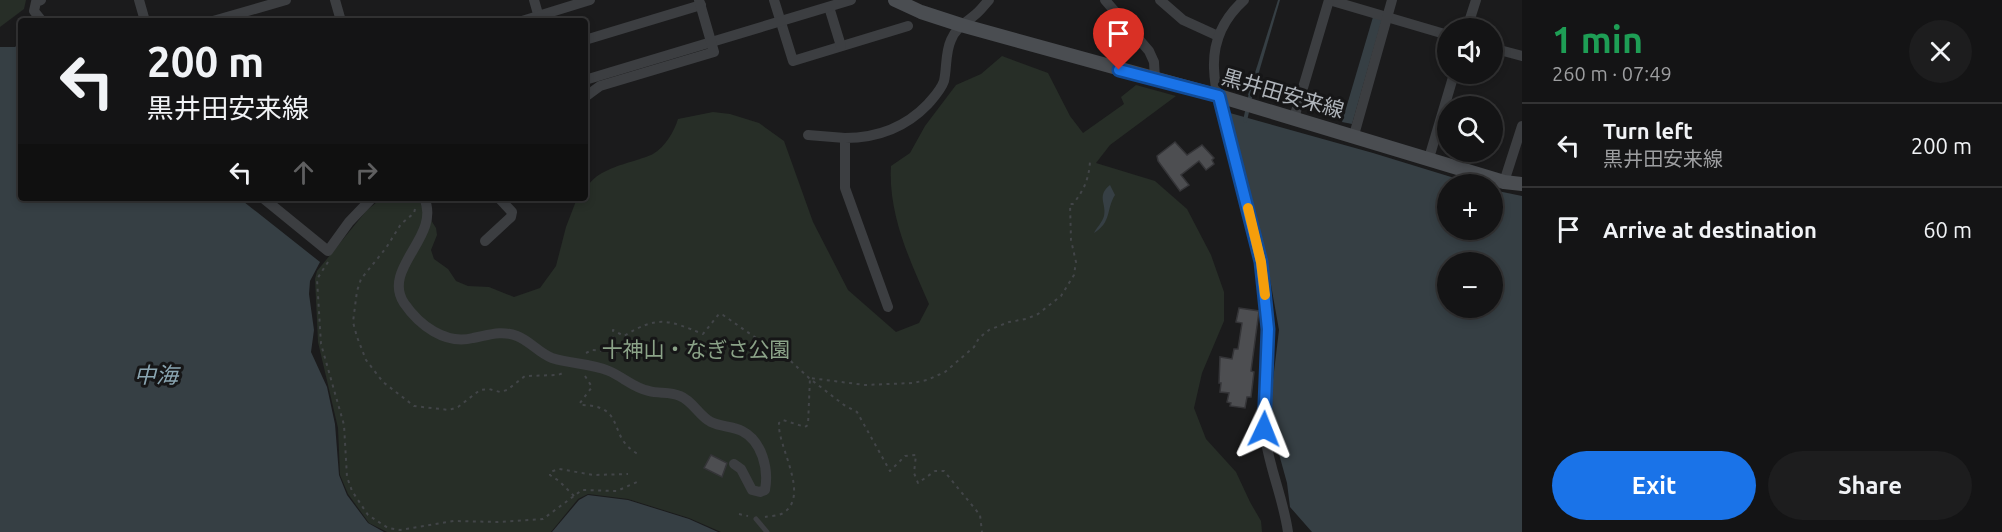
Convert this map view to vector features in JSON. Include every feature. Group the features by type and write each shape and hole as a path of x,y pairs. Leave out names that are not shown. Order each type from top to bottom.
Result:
{"main road":[{"name":"黒井田安来線","path":"895,0 919,6 961,25 1354,135 1504,182 1522,184"}],"street":[{"path":"40,18 34,11 36,2 41,0"},
{"path":"139,0 145,18"},
{"path":"223,18 286,0"},
{"path":"335,0 340,18"},
{"path":"534,0 540,18"},
{"path":"543,18 590,0"},
{"path":"774,0 793,61 908,26"},
{"path":"588,79 851,0"},
{"path":"808,135 863,138 881,134 910,120 938,93 944,81 951,38 961,25 989,0"},
{"path":"1105,0 1149,51 1154,62 1155,79"},
{"path":"1244,0 1231,13 1218,36 1214,68 1261,262 1268,329 1264,429 1288,532"},
{"path":"1294,118 1329,0 1437,32"},
{"path":"1354,135 1392,0"},
{"path":"1470,18 1476,0"},
{"path":"1162,1 1183,20 1218,36"},
{"path":"588,39 701,2 714,52 600,86 588,95"},
{"path":"829,7 841,46"},
{"path":"1503,51 1522,56"},
{"path":"1429,158 1451,84"},
{"path":"1504,182 1522,126"},
{"path":"845,138 845,188 888,307"},
{"path":"267,201 328,251 349,222 369,201"},
{"path":"485,241 511,217 512,212 502,201"},
{"path":"420,202 429,219 405,263 399,289 404,302 425,326 442,336 455,340 470,339 492,333 518,336 549,357 607,370 638,388 681,396 711,422 741,430 752,437 766,467 765,490 760,492 752,489 741,469 735,464"}],"lane":[{"path":"1286,517 1295,532"},
{"path":"756,519 766,532"}],"path":[{"path":"810,378 865,385 913,383 927,380 945,372 969,352 979,338 989,330 1009,322 1026,319 1061,296 1074,275 1076,262 1071,240 1070,204 1073,204 1080,195 1089,178 1090,161"},
{"path":"420,202 414,213 401,224 386,248 361,279 353,322 366,360 383,382 414,406 449,410 458,407 480,390 489,389 500,392 507,390 525,376 558,375 572,369 577,358 592,350 616,352 613,330 624,336 656,321 673,322 703,334 719,314 783,354 844,405 857,412 890,471 905,456 916,455 914,473 918,483 935,471 944,471 980,515 982,532"},
{"path":"328,251 330,260 317,279 321,344 344,425 347,477 352,491 368,515 388,528 400,530 454,520 489,522 543,519 582,490 617,491 637,482"},
{"path":"576,363 592,387 580,405 594,405 608,411 616,422 621,439 629,449 638,454"},
{"path":"782,514 793,502 793,483 778,432 779,423 783,420 799,427 805,428 808,425 810,378"},
{"path":"574,496 550,475 550,472 559,469 594,475 628,474"}],"green space":[{"path":"0,0 26,0 24,9 0,27"},
{"name":"十神山・なぎさ公園","path":"1002,56 1048,73 1070,116 1083,133 1124,104 1121,97 1136,85 1176,96 1110,145 1096,163 1155,181 1187,209 1211,255 1224,292 1224,321 1202,373 1194,408 1206,439 1236,472 1261,521 1262,532 721,532 689,518 628,499 588,494 578,499 551,532 387,532 369,523 348,494 340,475 338,428 318,342 315,279 317,271 367,210 378,201 419,201 436,228 437,235 431,250 434,259 448,269 456,281 468,286 489,287 514,297 540,288 556,266 566,227 576,201 588,201 588,187 593,180 612,168 653,154 668,139 678,119 713,112 730,114 759,123 784,141 813,222 848,290 896,332 919,323 929,304 908,254 897,219 893,202 891,166 910,153 925,126 956,85 981,74"}],"water":[{"path":"1278,0 1280,0 1252,96 1248,95"},
{"path":"1373,17 1382,19 1352,124 1342,122"},
{"name":"中海","path":"18,44 18,201 243,201 320,262 310,281 309,294 314,330 311,352 327,387 335,424 339,475 347,495 368,523 384,532 0,532 0,47 15,47"},
{"path":"1230,113 1441,174 1437,174 1437,240 1503,240 1503,192 1522,196 1522,532 1312,532 1290,507 1287,483 1271,425 1270,405 1279,330 1265,251"},
{"path":"1110,185 1115,195 1104,224 1094,233 1104,216 1103,196"},
{"path":"588,495 628,500 689,519 718,532 552,532 579,500"}],"building":[{"path":"1175,142 1187,155 1202,145 1214,158 1212,160 1214,164 1206,170 1199,161 1181,175 1189,185 1180,191 1158,161 1157,156"},
{"path":"1239,308 1259,311 1251,371 1254,372 1251,397 1247,397 1245,408 1230,406 1231,403 1227,402 1229,393 1220,392 1221,383 1219,383 1220,357 1232,359 1234,349 1238,349 1242,323 1236,322"},
{"path":"711,455 727,463 722,477 704,468"}],"waterway":[{"path":"1245,121 1251,93"}],"slow traffic":[{"path":"1248,208 1261,262 1265,295"}],"route":[{"path":"1119,70 1219,96 1261,262 1268,329 1264,429"}]}
